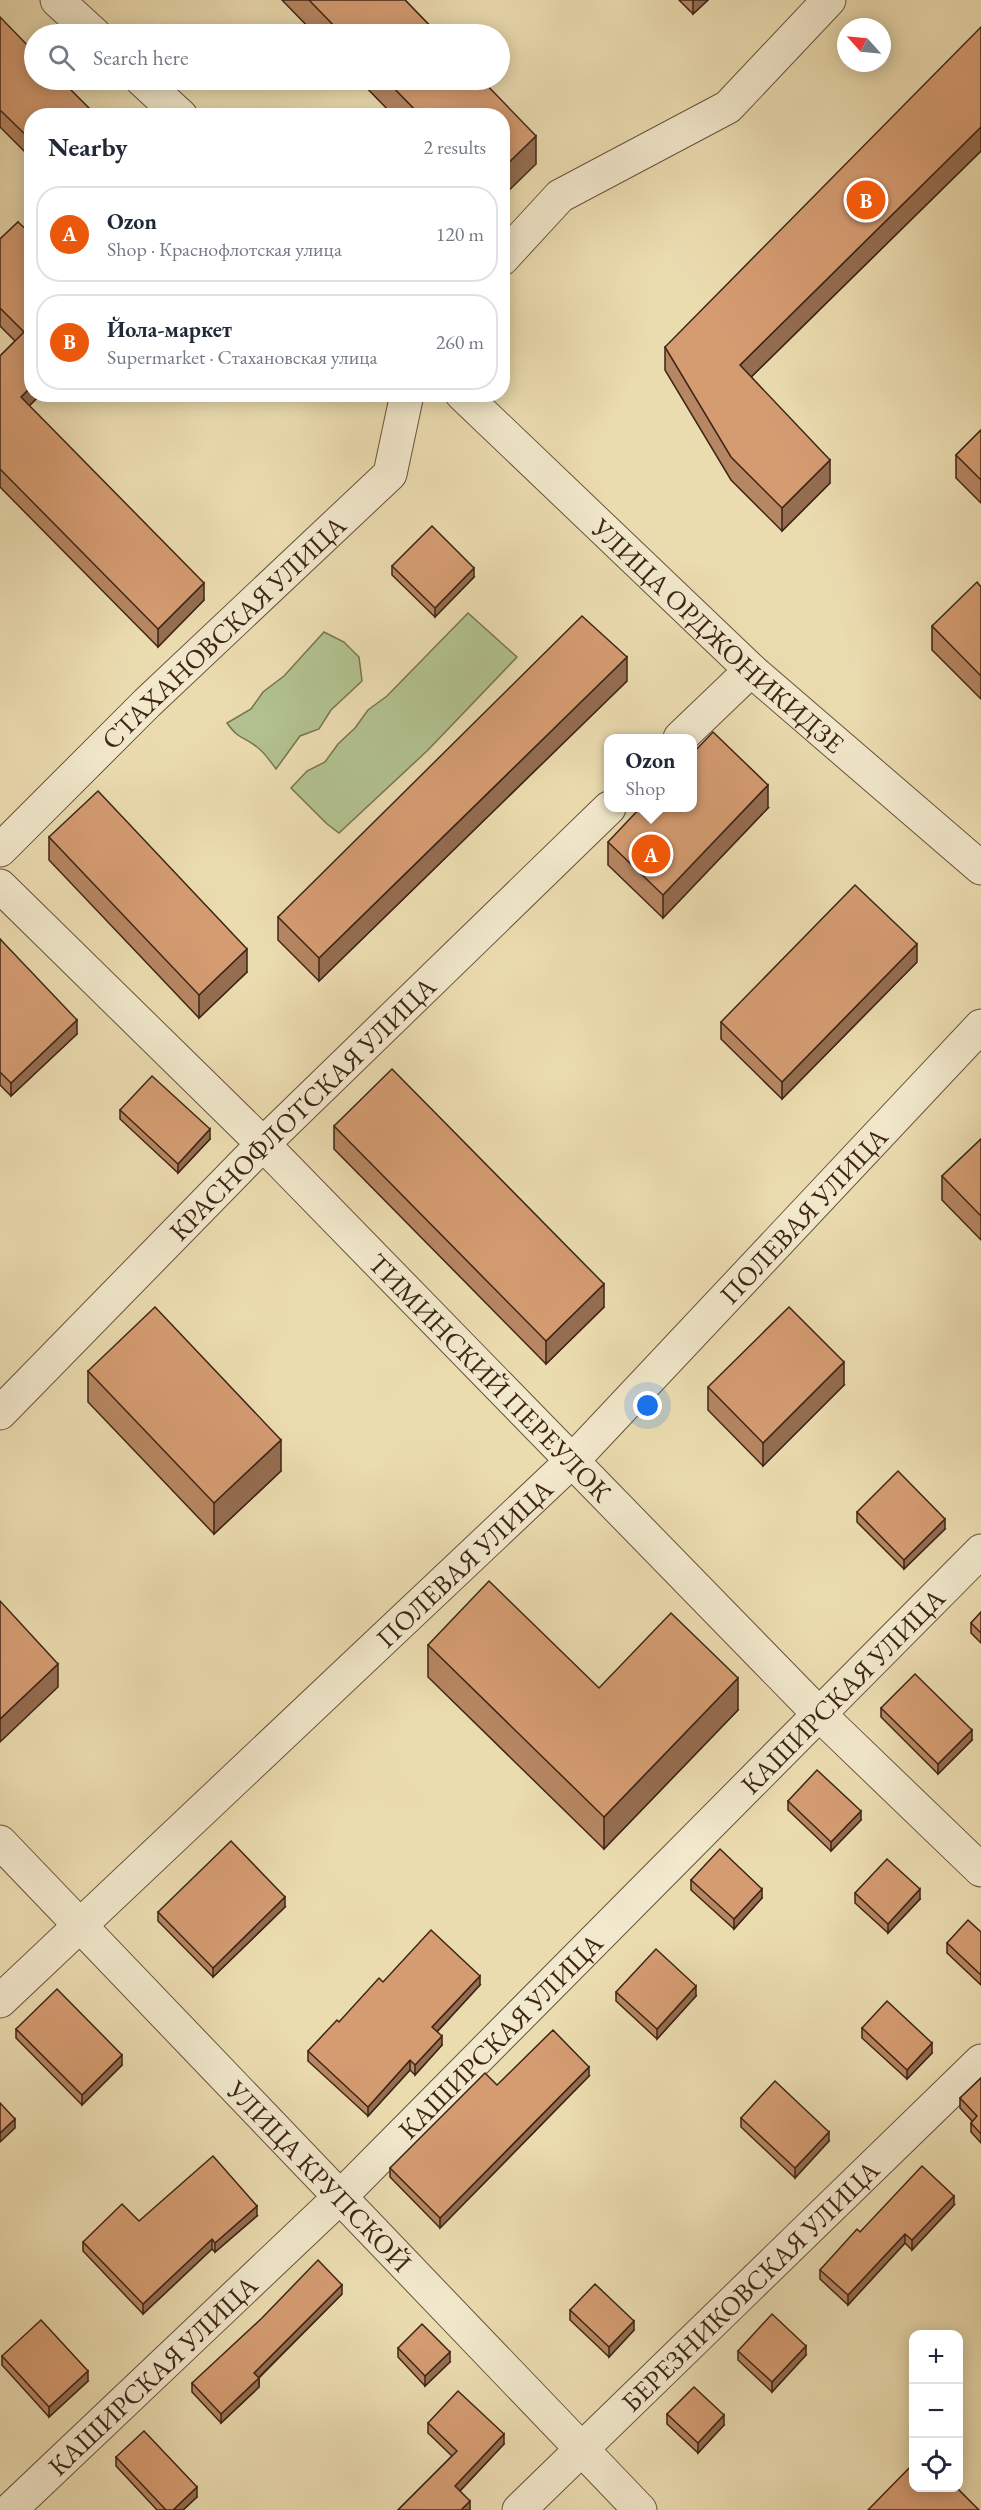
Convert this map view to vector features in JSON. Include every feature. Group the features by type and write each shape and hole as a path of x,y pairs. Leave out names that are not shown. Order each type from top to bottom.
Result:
{"street":[{"path":"57,0 83,24"},
{"path":"510,250 560,196 728,107 829,0"},
{"path":"153,90 172,108"},
{"name":"СТАХАНОВСКАЯ УЛИЦА","path":"0,850 147,703 390,474 405,402"},
{"name":"УЛИЦА ОРДЖОНИКИДЗЕ","path":"470,402 751,670 981,868"},
{"path":"684,734 751,670"},
{"name":"КРАСНОФЛОТСКАЯ УЛИЦА","path":"0,1413 263,1144 604,812"},
{"name":"ТИМИНСКИЙ ПЕРЕУЛОК","path":"0,886 263,1144 820,1715 981,1870"},
{"name":"ПОЛЕВАЯ УЛИЦА","path":"0,2001 573,1460 981,1026"},
{"name":"КАШИРСКАЯ УЛИЦА","path":"10,2510 340,2197 981,1551"},
{"name":"УЛИЦА КРУПСКОЙ","path":"0,1842 640,2510"},
{"name":"БЕРЕЗНИКОВСКАЯ УЛИЦА","path":"519,2510 981,2061"}],"green space":[{"path":"468,613 517,657 428,750 339,833 291,788 307,771 325,762 368,710 387,696"},
{"path":"324,632 344,642 359,657 362,681 331,710 319,729 300,736 276,769 260,749 238,735 227,723 251,709 263,692 284,676"}],"building":[{"path":"309,0 405,0 428,24 332,24"},
{"path":"0,17 24,42 24,90 71,90 89,108 24,108 24,133 0,110"},
{"path":"981,27 981,127 740,365 830,460 782,508 731,457 665,347"},
{"path":"396,90 492,90 509,108 413,108"},
{"path":"510,109 536,136 510,161"},
{"path":"18,222 24,228 24,332 0,308 0,239"},
{"path":"24,332 24,394 21,397 24,402 204,583 158,629 0,469 0,356"},
{"path":"981,430 981,480 956,455"},
{"path":"432,526 474,568 435,608 392,566"},
{"path":"977,582 981,587 981,676 932,626"},
{"path":"582,616 627,657 319,958 278,917"},
{"path":"713,732 768,785 663,895 608,842 636,812 697,812 697,749"},
{"path":"98,791 247,949 199,995 49,837"},
{"path":"855,885 917,944 782,1082 721,1022"},
{"path":"0,939 77,1020 11,1083 0,1072"},
{"path":"392,1069 604,1284 546,1341 334,1126"},
{"path":"152,1076 210,1129 178,1164 120,1110"},
{"path":"981,1139 981,1216 942,1176"},
{"path":"155,1307 281,1440 214,1503 88,1371"},
{"path":"789,1307 844,1362 763,1443 708,1387"},
{"path":"898,1471 945,1519 904,1560 857,1512"},
{"path":"489,1581 599,1688 671,1613 738,1678 604,1817 428,1645"},
{"path":"0,1601 58,1664 0,1719"},
{"path":"981,1612 981,1633 971,1623"},
{"path":"915,1674 972,1730 938,1764 881,1708"},
{"path":"817,1770 861,1811 831,1842 788,1801"},
{"path":"231,1841 285,1897 213,1968 158,1912"},
{"path":"720,1849 762,1889 734,1919 691,1880"},
{"path":"887,1859 920,1889 888,1924 855,1893"},
{"path":"968,1920 981,1932 981,1975 947,1943"},
{"path":"431,1930 480,1976 432,2027 442,2036 415,2065 410,2060 368,2107 308,2051 337,2020 339,2022 379,1978 383,1982"},
{"path":"656,1949 696,1986 657,2029 616,1992"},
{"path":"57,1989 122,2055 82,2095 16,2029"},
{"path":"887,2001 932,2043 907,2070 862,2028"},
{"path":"553,2030 589,2067 440,2218 390,2168 485,2073 497,2085"},
{"path":"981,2078 981,2134 971,2123 977,2116 960,2098"},
{"path":"775,2081 829,2132 795,2168 741,2118"},
{"path":"0,2103 15,2119 0,2133"},
{"path":"213,2156 257,2206 215,2243 212,2239 143,2304 83,2242 122,2204 139,2221"},
{"path":"922,2166 954,2196 912,2240 905,2234 848,2295 820,2270 857,2229 860,2232"},
{"path":"318,2260 342,2285 254,2373 259,2378 221,2414 192,2383 262,2318"},
{"path":"595,2284 634,2321 609,2347 570,2310"},
{"path":"772,2314 806,2346 772,2382 738,2351"},
{"path":"41,2320 88,2371 49,2407 2,2356"},
{"path":"422,2324 450,2352 425,2376 398,2348"},
{"path":"694,2387 724,2415 698,2443 667,2414"},
{"path":"458,2391 504,2434 455,2486 470,2501 461,2510 398,2510 457,2451 428,2423"},
{"path":"144,2431 197,2487 173,2510 166,2510 116,2457"},
{"path":"909,2468 909,2492 961,2492 979,2510 868,2510"}],"place":[{"name":"Йола-маркет","path":"866,200"},
{"name":"Ozon","path":"651,854"}]}
